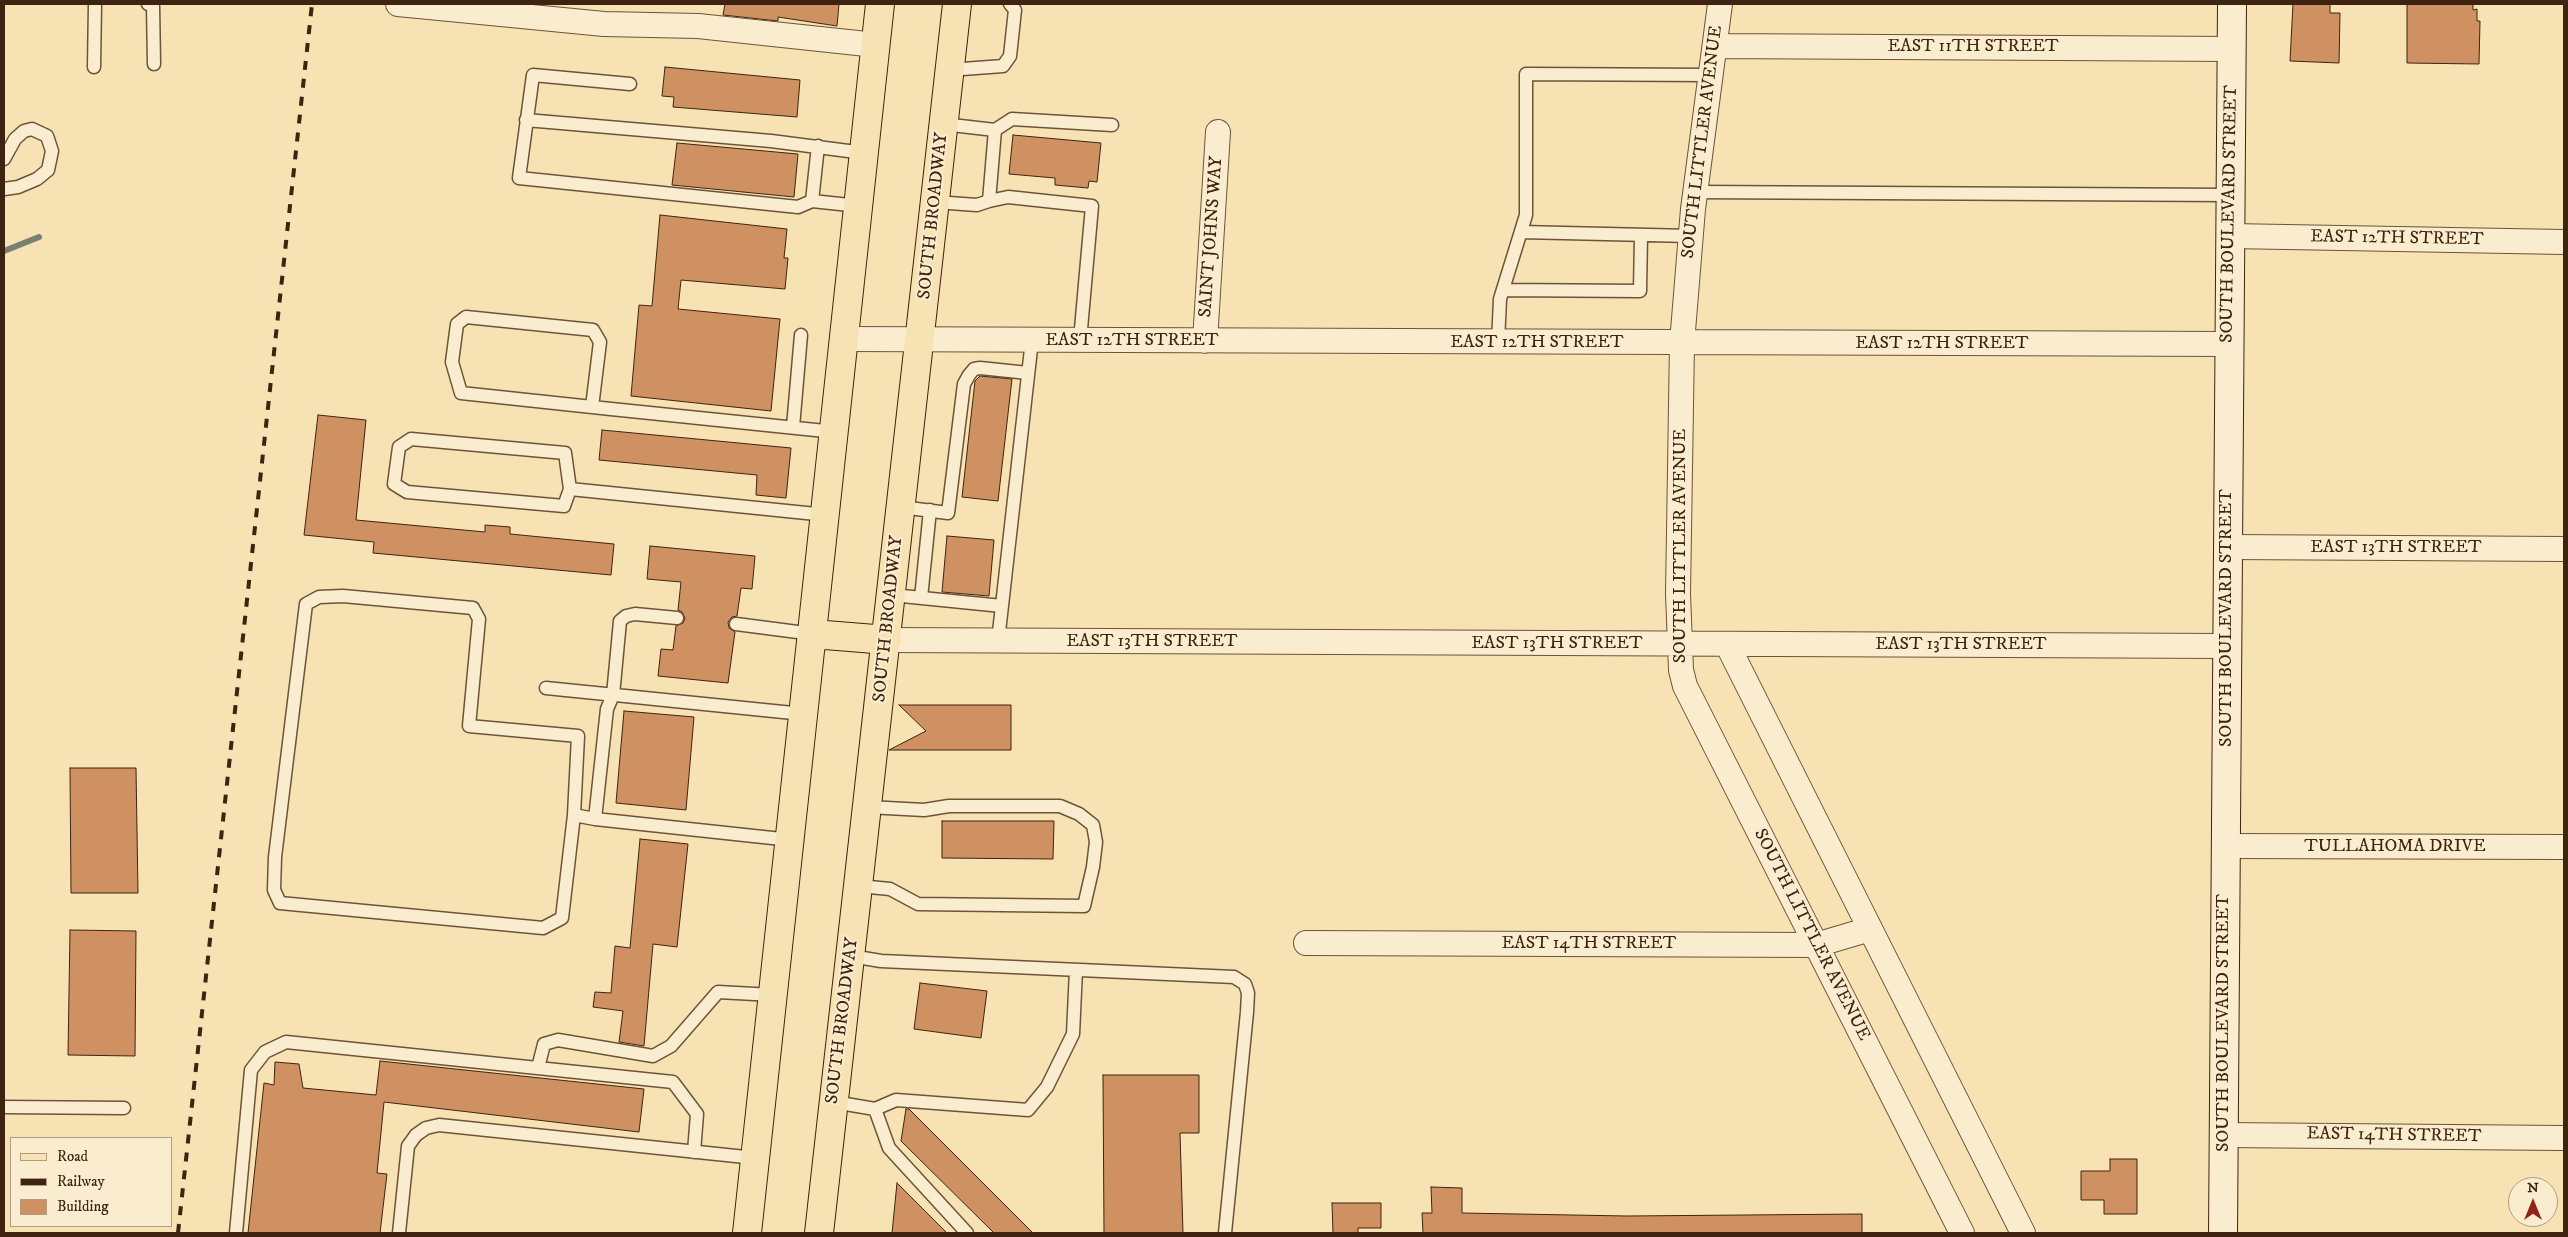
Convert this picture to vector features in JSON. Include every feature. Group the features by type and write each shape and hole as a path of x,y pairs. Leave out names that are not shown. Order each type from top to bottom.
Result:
{"main road":[{"path":"747,1233 880,4"},
{"name":"SOUTH BROADWAY","path":"819,1233 921,340 956,4"},
{"name":"SOUTH BOULEVARD STREET","path":"2223,1233 2228,344 2232,4"},
{"path":"813,634 887,640"}],"street":[{"path":"398,4 604,24 698,26 876,45"},
{"name":"SOUTH LITTLER AVENUE","path":"1720,4 1691,236 1682,344 1678,594 1681,670 1685,686 1962,1233"},
{"name":"EAST 11TH STREET","path":"1715,46 2232,49"},
{"name":"SAINT JOHNS WAY","path":"1205,341 1218,132"},
{"name":"EAST 12TH STREET","path":"2230,236 2564,242"},
{"name":"EAST 12TH STREET","path":"845,339 1682,344 2228,344"},
{"name":"EAST 13TH STREET","path":"2227,547 2564,549"},
{"name":"EAST 13TH STREET","path":"887,640 2226,646"},
{"path":"1727,644 2023,1233"},
{"name":"TULLAHOMA DRIVE","path":"2225,846 2564,848"},
{"name":"EAST 14TH STREET","path":"1306,943 1816,945 1870,929"},
{"name":"EAST 14TH STREET","path":"2223,1135 2564,1138"}],"lane":[{"path":"94,68 95,4"},
{"path":"148,4 153,6 154,64"},
{"path":"949,70 1003,66 1010,56 1015,10 1010,4"},
{"path":"1498,342 1500,299 1526,215 1526,74 1711,75"},
{"path":"630,84 533,75 519,178 798,207 812,201 859,206"},
{"path":"944,124 995,130 1012,119 1112,125"},
{"path":"526,120 818,146 864,153"},
{"path":"4,159 15,139 32,129 46,136 52,151 48,170 37,179 18,187 4,189"},
{"path":"989,200 995,130"},
{"path":"812,201 818,146"},
{"path":"1696,192 2230,195"},
{"path":"935,202 977,205 989,200 1008,197 1092,206 1080,340"},
{"path":"1521,232 1691,236"},
{"path":"1503,290 1640,292 1641,235"},
{"path":"592,407 600,342 593,330 466,318 457,324 452,362 461,393 592,407 793,427 835,432"},
{"path":"793,427 801,335"},
{"path":"998,641 1032,340"},
{"path":"901,507 948,513 964,384 969,375 974,370 980,368 1028,373"},
{"path":"411,439 565,453 570,489 564,506 407,492 394,484 399,447 411,439"},
{"path":"570,489 826,515"},
{"path":"921,598 930,510"},
{"path":"892,595 1002,606"},
{"path":"319,596 343,596 473,608 479,619 470,726 578,736 574,815 562,918 543,928 280,903 274,890 275,858 306,604 319,596"},
{"path":"595,820 607,709 613,695 620,621 626,616 635,614 678,618"},
{"path":"736,624 813,634"},
{"path":"546,688 803,714"},
{"path":"859,886 890,888 918,904 1084,906 1093,867 1096,842 1093,825 1079,814 1060,806 949,806 924,810 868,807"},
{"path":"574,815 595,820 790,840"},
{"path":"851,956 881,961 1234,977 1245,984 1248,993 1247,1012 1225,1233"},
{"path":"834,1102 874,1109 896,1100 1028,1110 1047,1087 1073,1034 1076,970"},
{"path":"538,1068 544,1044 558,1040 653,1056 671,1046 718,992 773,995"},
{"path":"236,1233 251,1070 265,1052 286,1042 673,1082 697,1114 694,1152"},
{"path":"4,1107 124,1108"},
{"path":"874,1109 889,1148 967,1233"},
{"path":"398,1233 408,1146 416,1135 426,1128 439,1125 755,1158"}],"building":[{"path":"725,4 839,4 837,26 778,17 778,21 723,15"},
{"path":"2293,4 2330,4 2330,13 2340,13 2339,63 2290,61"},
{"path":"2407,4 2473,4 2473,10 2477,9 2477,21 2480,21 2479,64 2407,63"},
{"path":"665,67 800,80 797,117 673,107 674,97 662,96"},
{"path":"1013,135 1101,143 1097,182 1089,181 1088,188 1055,185 1055,178 1009,174"},
{"path":"677,143 798,154 794,197 672,185"},
{"path":"660,215 787,229 784,258 788,258 785,289 681,280 678,309 780,319 771,411 631,396 639,305 652,306"},
{"path":"980,376 1012,379 998,501 962,497 975,381"},
{"path":"318,415 366,420 356,520 485,532 485,525 510,527 510,534 614,544 611,575 373,553 374,542 304,535"},
{"path":"602,430 791,448 786,498 756,495 757,475 599,460"},
{"path":"947,536 994,540 989,596 942,592"},
{"path":"650,546 755,556 752,589 741,588 737,616 732,617 728,622 729,628 735,632 728,683 658,676 661,649 673,650 676,626 683,623 685,618 682,612 678,610 681,582 647,579"},
{"path":"899,705 1011,705 1011,750 889,750 926,731"},
{"path":"624,711 694,717 686,810 616,803"},
{"path":"70,768 136,768 138,893 71,893"},
{"path":"942,821 1054,821 1053,859 942,858"},
{"path":"640,839 688,844 677,947 653,944 644,1046 619,1042 623,1011 593,1007 595,992 611,993 615,946 630,948"},
{"path":"70,930 136,931 135,1056 68,1055"},
{"path":"920,983 987,991 981,1038 914,1029"},
{"path":"380,1061 644,1089 639,1132 384,1102 377,1173 387,1174 380,1233 248,1233 264,1083 274,1085 275,1062 299,1064 303,1088 376,1095"},
{"path":"1103,1075 1199,1075 1199,1133 1180,1133 1183,1233 1104,1233"},
{"path":"906,1109 909,1109 1033,1233 994,1233 901,1141"},
{"path":"2110,1159 2137,1159 2137,1214 2104,1214 2104,1200 2081,1200 2081,1171 2110,1171"},
{"path":"897,1183 947,1233 892,1233"},
{"path":"1431,1187 1462,1188 1462,1213 1627,1216 1862,1214 1862,1233 1423,1233 1422,1213 1432,1213"},
{"path":"1332,1203 1381,1203 1381,1228 1358,1228 1358,1233 1333,1233"}],"waterway":[{"path":"4,251 39,237"}],"railway":[{"path":"178,1233 312,4"}]}
